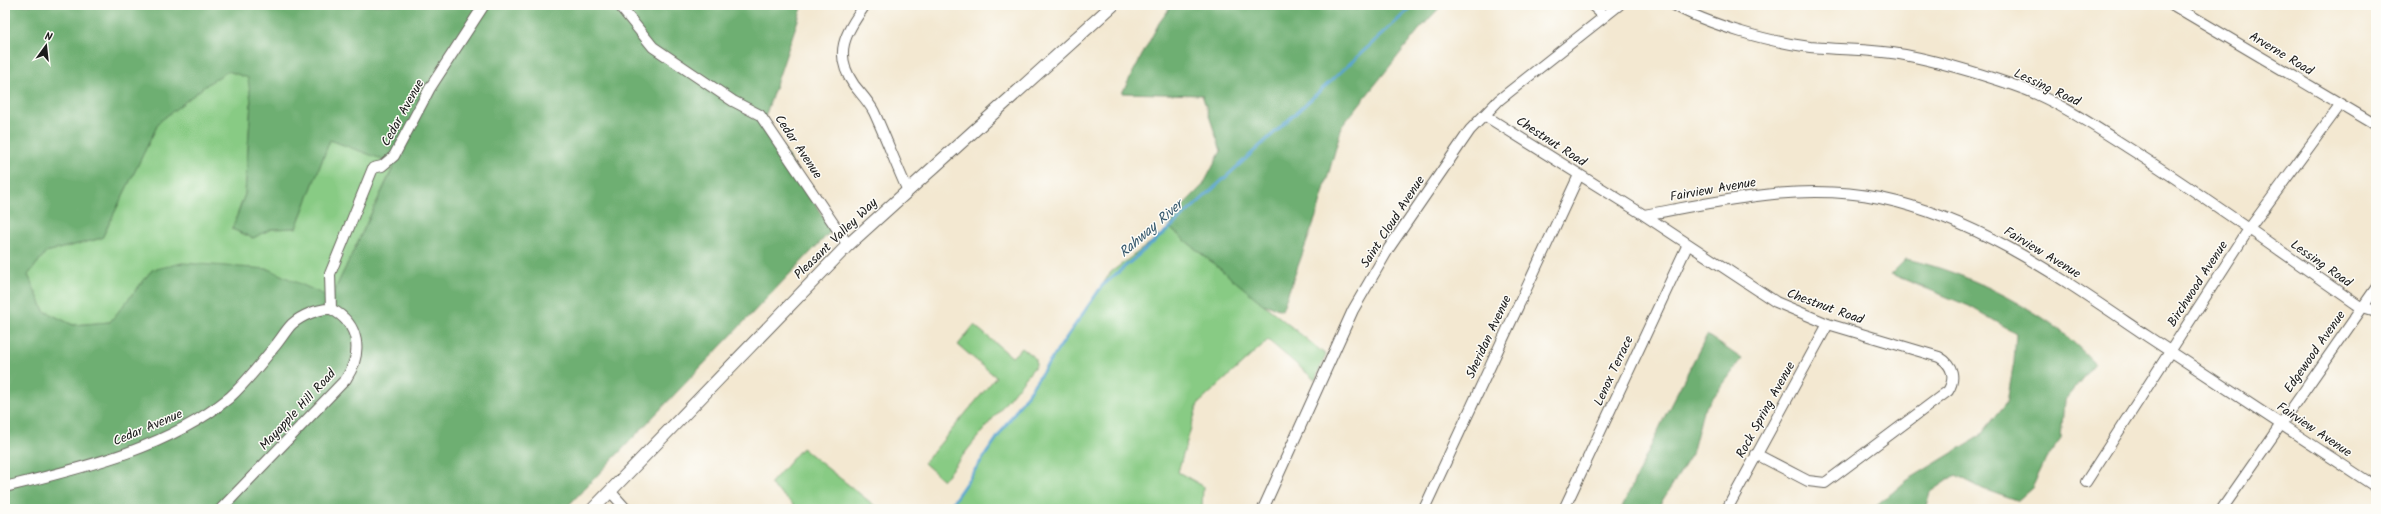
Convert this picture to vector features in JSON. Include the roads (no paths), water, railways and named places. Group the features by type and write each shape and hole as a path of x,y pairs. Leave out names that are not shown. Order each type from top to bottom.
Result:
{"main road":[{"name":"Pleasant Valley Way","path":"593,509 848,245 1113,5"}],"street":[{"name":"Cedar Avenue","path":"5,487 123,454 170,435 200,419 230,397 259,367 292,324 331,304 330,274 373,168 382,166 394,156 430,88 484,5"},
{"name":"Cedar Avenue","path":"619,5 653,46 734,101 760,114 848,245"},
{"path":"865,5 849,29 843,48 842,60 853,83 873,111 908,191"},
{"path":"1592,5 1604,16"},
{"name":"Saint Cloud Avenue","path":"1262,509 1325,368 1354,310 1385,254 1470,130 1499,100 1618,5"},
{"name":"Lessing Road","path":"1674,5 1709,22 1776,40 1809,46 1906,55 2016,86 2082,118 2182,182 2362,307 2376,311"},
{"name":"Arverne Road","path":"2173,5 2187,8 2340,105 2376,125"},
{"name":"Birchwood Avenue","path":"2086,482 2249,229 2340,105"},
{"name":"Chestnut Road","path":"1484,115 1644,215 1776,302 1828,324 1939,356 1950,366 1952,372 1951,386 1942,396 1825,483 1808,481 1756,454"},
{"name":"Sheridan Avenue","path":"1424,509 1579,175"},
{"name":"Fairview Avenue","path":"1644,215 1740,197 1783,192 1810,191 1879,198 1966,225 2010,248 2068,283 2376,487"},
{"name":"Lenox Terrace","path":"1564,509 1688,244"},
{"name":"Edgewood Avenue","path":"2222,509 2376,288"},
{"name":"Mayapple Hill Road","path":"221,509 346,379 353,368 358,346 347,321 331,304"},
{"name":"Rock Spring Avenue","path":"1727,509 1828,324"},
{"path":"610,491 626,509"}],"waterway":[{"name":"Rahway River","path":"948,509 1102,286 1170,228 1414,5"}]}
